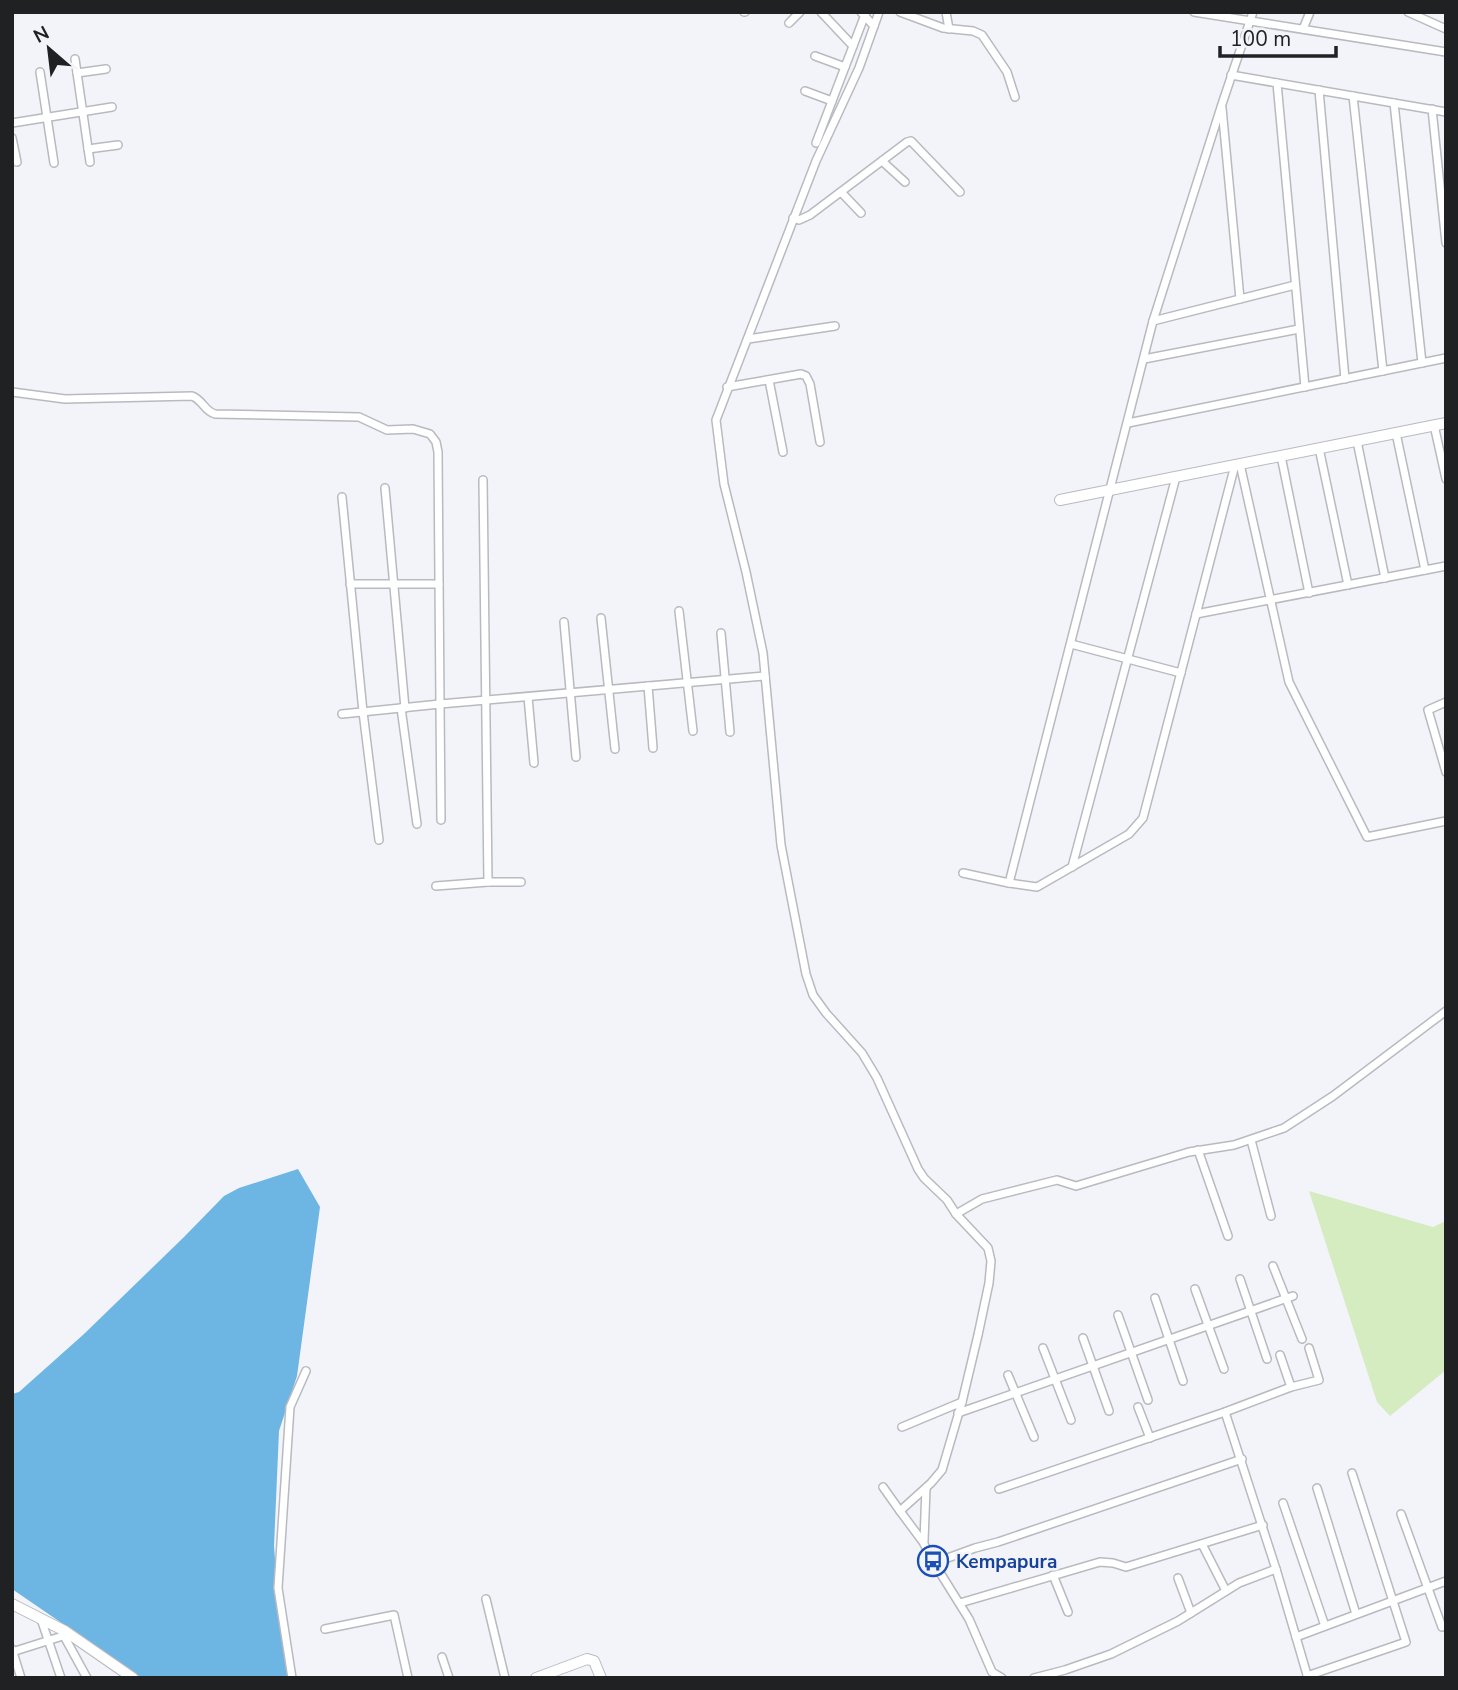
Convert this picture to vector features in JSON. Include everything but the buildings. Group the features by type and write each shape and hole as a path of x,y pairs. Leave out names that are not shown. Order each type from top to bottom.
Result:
{"street":[{"path":"789,23 800,12"},
{"path":"821,12 853,46"},
{"path":"879,12 859,68 793,218 716,420 724,484 763,653 781,845 806,974 813,995 862,1053 877,1078 918,1169 988,1248 991,1261 989,1283 962,1402 942,1469 926,1488 900,1511"},
{"path":"900,12 943,28 973,31 982,35 1007,72 1015,97"},
{"path":"946,12 949,29"},
{"path":"1194,12 1446,52"},
{"path":"1009,883 1153,321 1253,12"},
{"path":"1303,29 1310,12"},
{"path":"1408,12 1446,29"},
{"path":"816,143 864,14"},
{"path":"864,14 874,26"},
{"path":"815,56 845,67"},
{"path":"75,59 90,162"},
{"path":"77,73 106,69"},
{"path":"40,72 54,163"},
{"path":"1231,75 1446,112"},
{"path":"1277,83 1305,387"},
{"path":"1319,90 1345,379"},
{"path":"805,91 832,101"},
{"path":"1353,96 1383,371"},
{"path":"1394,103 1422,363"},
{"path":"1222,104 1240,299"},
{"path":"12,123 112,107"},
{"path":"1432,109 1446,243"},
{"path":"12,138 16,162"},
{"path":"793,218 799,220 810,215 911,141 960,192"},
{"path":"89,149 118,145"},
{"path":"882,161 905,182"},
{"path":"841,192 861,213"},
{"path":"1153,321 1295,285"},
{"path":"748,339 835,326"},
{"path":"1144,359 1299,329"},
{"path":"1128,422 1446,358"},
{"path":"727,387 801,374 806,376 810,384 820,442"},
{"path":"769,380 783,452"},
{"path":"12,392 65,399 192,396 198,398 209,412 215,414 359,417 387,430 413,429 430,434 436,442 438,453 441,820"},
{"path":"1060,500 1446,423"},
{"path":"1434,425 1446,479"},
{"path":"1396,433 1425,570"},
{"path":"1357,441 1385,578"},
{"path":"1319,449 1348,585"},
{"path":"1281,456 1309,593"},
{"path":"1238,465 1289,682 1367,836 1446,821"},
{"path":"963,873 1037,887 1129,834 1143,818 1238,465"},
{"path":"1072,867 1176,477"},
{"path":"482,480 488,883"},
{"path":"385,488 403,708 416,824"},
{"path":"342,497 363,712 379,840"},
{"path":"1196,614 1446,566"},
{"path":"351,584 439,584"},
{"path":"679,611 692,732"},
{"path":"601,618 615,749"},
{"path":"564,622 576,757"},
{"path":"720,633 730,732"},
{"path":"1071,644 1181,673"},
{"path":"342,714 765,676"},
{"path":"648,686 653,748"},
{"path":"528,696 534,763"},
{"path":"1445,767 1428,710 1446,702"},
{"path":"436,886 521,882"},
{"path":"956,1214 982,1199 1057,1180 1076,1186 1198,1150 1234,1145 1284,1128 1333,1096 1446,1011"},
{"path":"1251,1140 1271,1216"},
{"path":"1198,1150 1227,1236"},
{"path":"1273,1266 1289,1298 1302,1339"},
{"path":"1240,1279 1267,1359"},
{"path":"1195,1289 1224,1369"},
{"path":"1155,1298 1183,1381"},
{"path":"958,1413 1289,1298"},
{"path":"1118,1315 1148,1400"},
{"path":"1083,1338 1109,1410"},
{"path":"1043,1348 1071,1420"},
{"path":"999,1489 1291,1387 1319,1380 1309,1348"},
{"path":"1280,1355 1291,1387"},
{"path":"292,1678 279,1583 290,1407 306,1371"},
{"path":"1009,1375 1034,1437"},
{"path":"902,1427 962,1402"},
{"path":"1138,1407 1150,1438"},
{"path":"1225,1412 1263,1525 1308,1677 1406,1642 1352,1473"},
{"path":"934,1563 1242,1460"},
{"path":"883,1488 923,1542 960,1603 992,1672 1002,1678"},
{"path":"923,1542 926,1488"},
{"path":"1317,1488 1356,1614"},
{"path":"1283,1503 1325,1626"},
{"path":"1401,1514 1442,1626"},
{"path":"960,1603 1100,1562 1126,1567 1263,1525"},
{"path":"1202,1544 1226,1591"},
{"path":"1034,1678 1111,1654 1239,1583 1276,1569"},
{"path":"1053,1575 1068,1612"},
{"path":"1178,1578 1191,1612"},
{"path":"1296,1637 1446,1581"},
{"path":"486,1599 505,1678"},
{"path":"12,1604 41,1619 133,1678"},
{"path":"325,1629 394,1615 408,1678"},
{"path":"41,1619 61,1678"},
{"path":"21,1678 13,1651 66,1635"},
{"path":"66,1635 87,1678"},
{"path":"442,1657 449,1678"},
{"path":"536,1678 587,1659 594,1661 601,1678"},
{"path":"984,1678 992,1672"}],"green space":[{"path":"1309,1191 1433,1227 1446,1221 1446,1370 1390,1416 1377,1402"}],"water":[{"path":"298,1169 320,1207 297,1376 279,1431 274,1546 280,1626 288,1678 142,1678 12,1589 12,1394 19,1392 84,1334 224,1196 239,1188"}],"place":[{"name":"Kempapura","path":"933,1561"}]}
